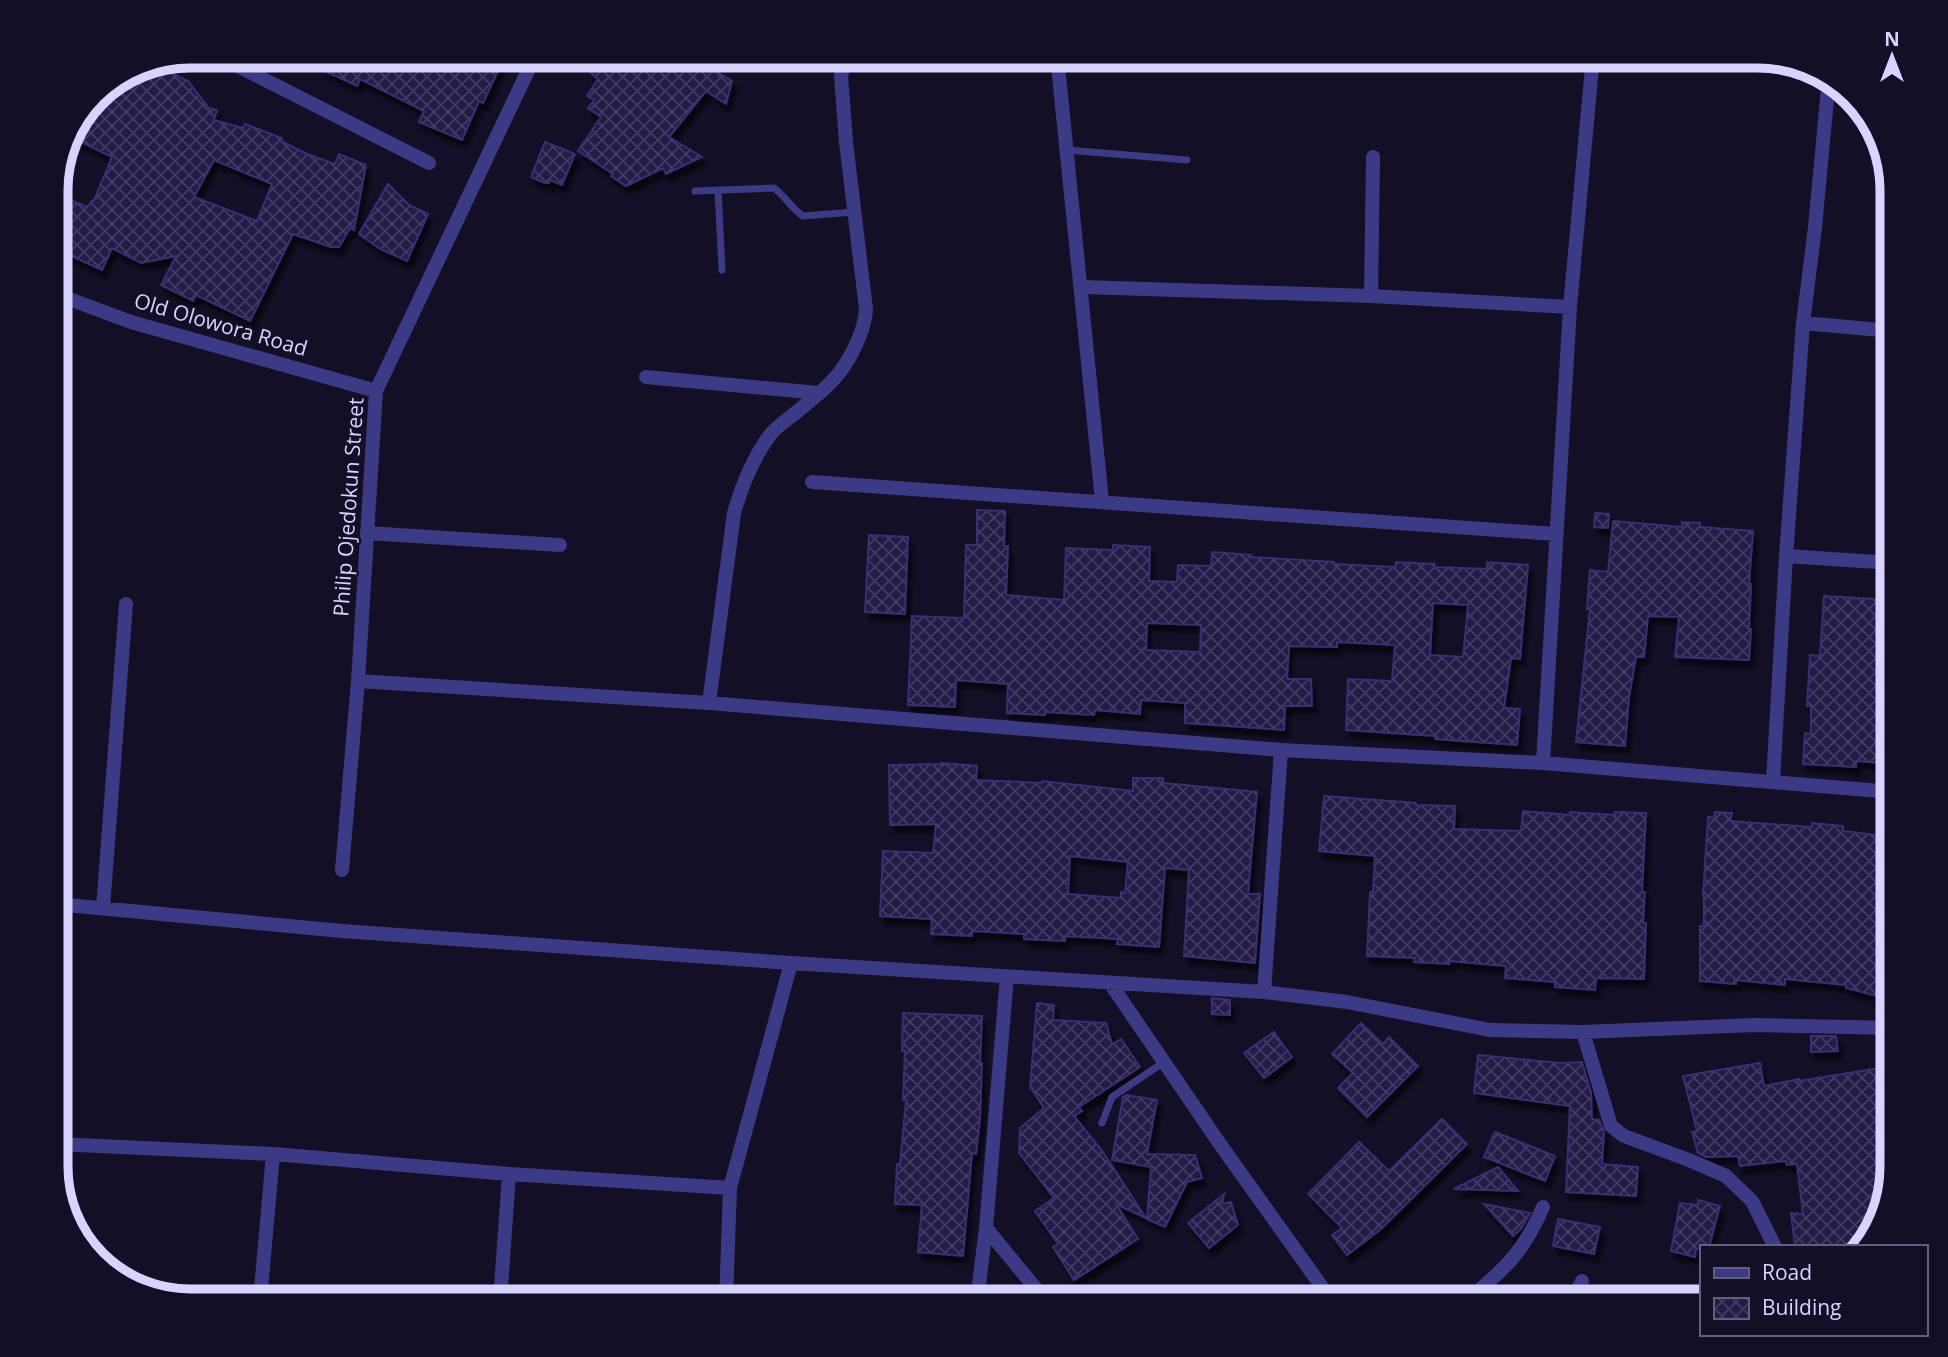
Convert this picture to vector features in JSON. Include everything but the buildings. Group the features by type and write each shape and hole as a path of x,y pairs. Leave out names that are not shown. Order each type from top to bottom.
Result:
{"street":[{"path":"242,68 429,163"},
{"name":"Philip Ojedokun Street","path":"342,870 358,681 376,391 529,68"},
{"path":"709,703 734,513 740,492 755,457 772,432 834,379 850,354 865,321 866,309 841,76 843,68"},
{"path":"1058,68 1102,501"},
{"path":"1543,763 1570,307 1592,68"},
{"path":"1773,781 1803,323 1828,90"},
{"path":"1371,296 1373,157"},
{"path":"1082,287 1371,296 1570,307"},
{"name":"Old Olowora Road","path":"69,299 131,322 376,391"},
{"path":"1803,323 1880,330"},
{"path":"646,377 818,393"},
{"path":"812,482 1556,534"},
{"path":"367,533 560,545"},
{"path":"1786,556 1880,562"},
{"path":"103,908 126,604"},
{"path":"358,681 709,703 1281,750 1543,763 1880,791"},
{"path":"1264,992 1281,750"},
{"path":"69,905 342,931 791,963 1264,992 1347,1002 1490,1030 1583,1032 1754,1025 1880,1028"},
{"path":"726,1289 730,1188 791,963"},
{"path":"978,1289 1007,976"},
{"path":"1110,983 1324,1289"},
{"path":"1583,1032 1611,1126 1623,1136 1726,1176 1752,1201 1774,1245"},
{"path":"69,1145 273,1154 509,1174 730,1188"},
{"path":"261,1289 273,1154"},
{"path":"501,1289 509,1174"},
{"path":"1481,1289 1514,1258 1530,1235 1543,1207"},
{"path":"986,1228 1036,1289"},
{"path":"1578,1289 1582,1281"}],"lane":[{"path":"1066,150 1187,160"},
{"path":"695,191 774,188 803,216 854,212"},
{"path":"718,190 722,270"},
{"path":"1102,1123 1112,1097 1164,1062"}]}
